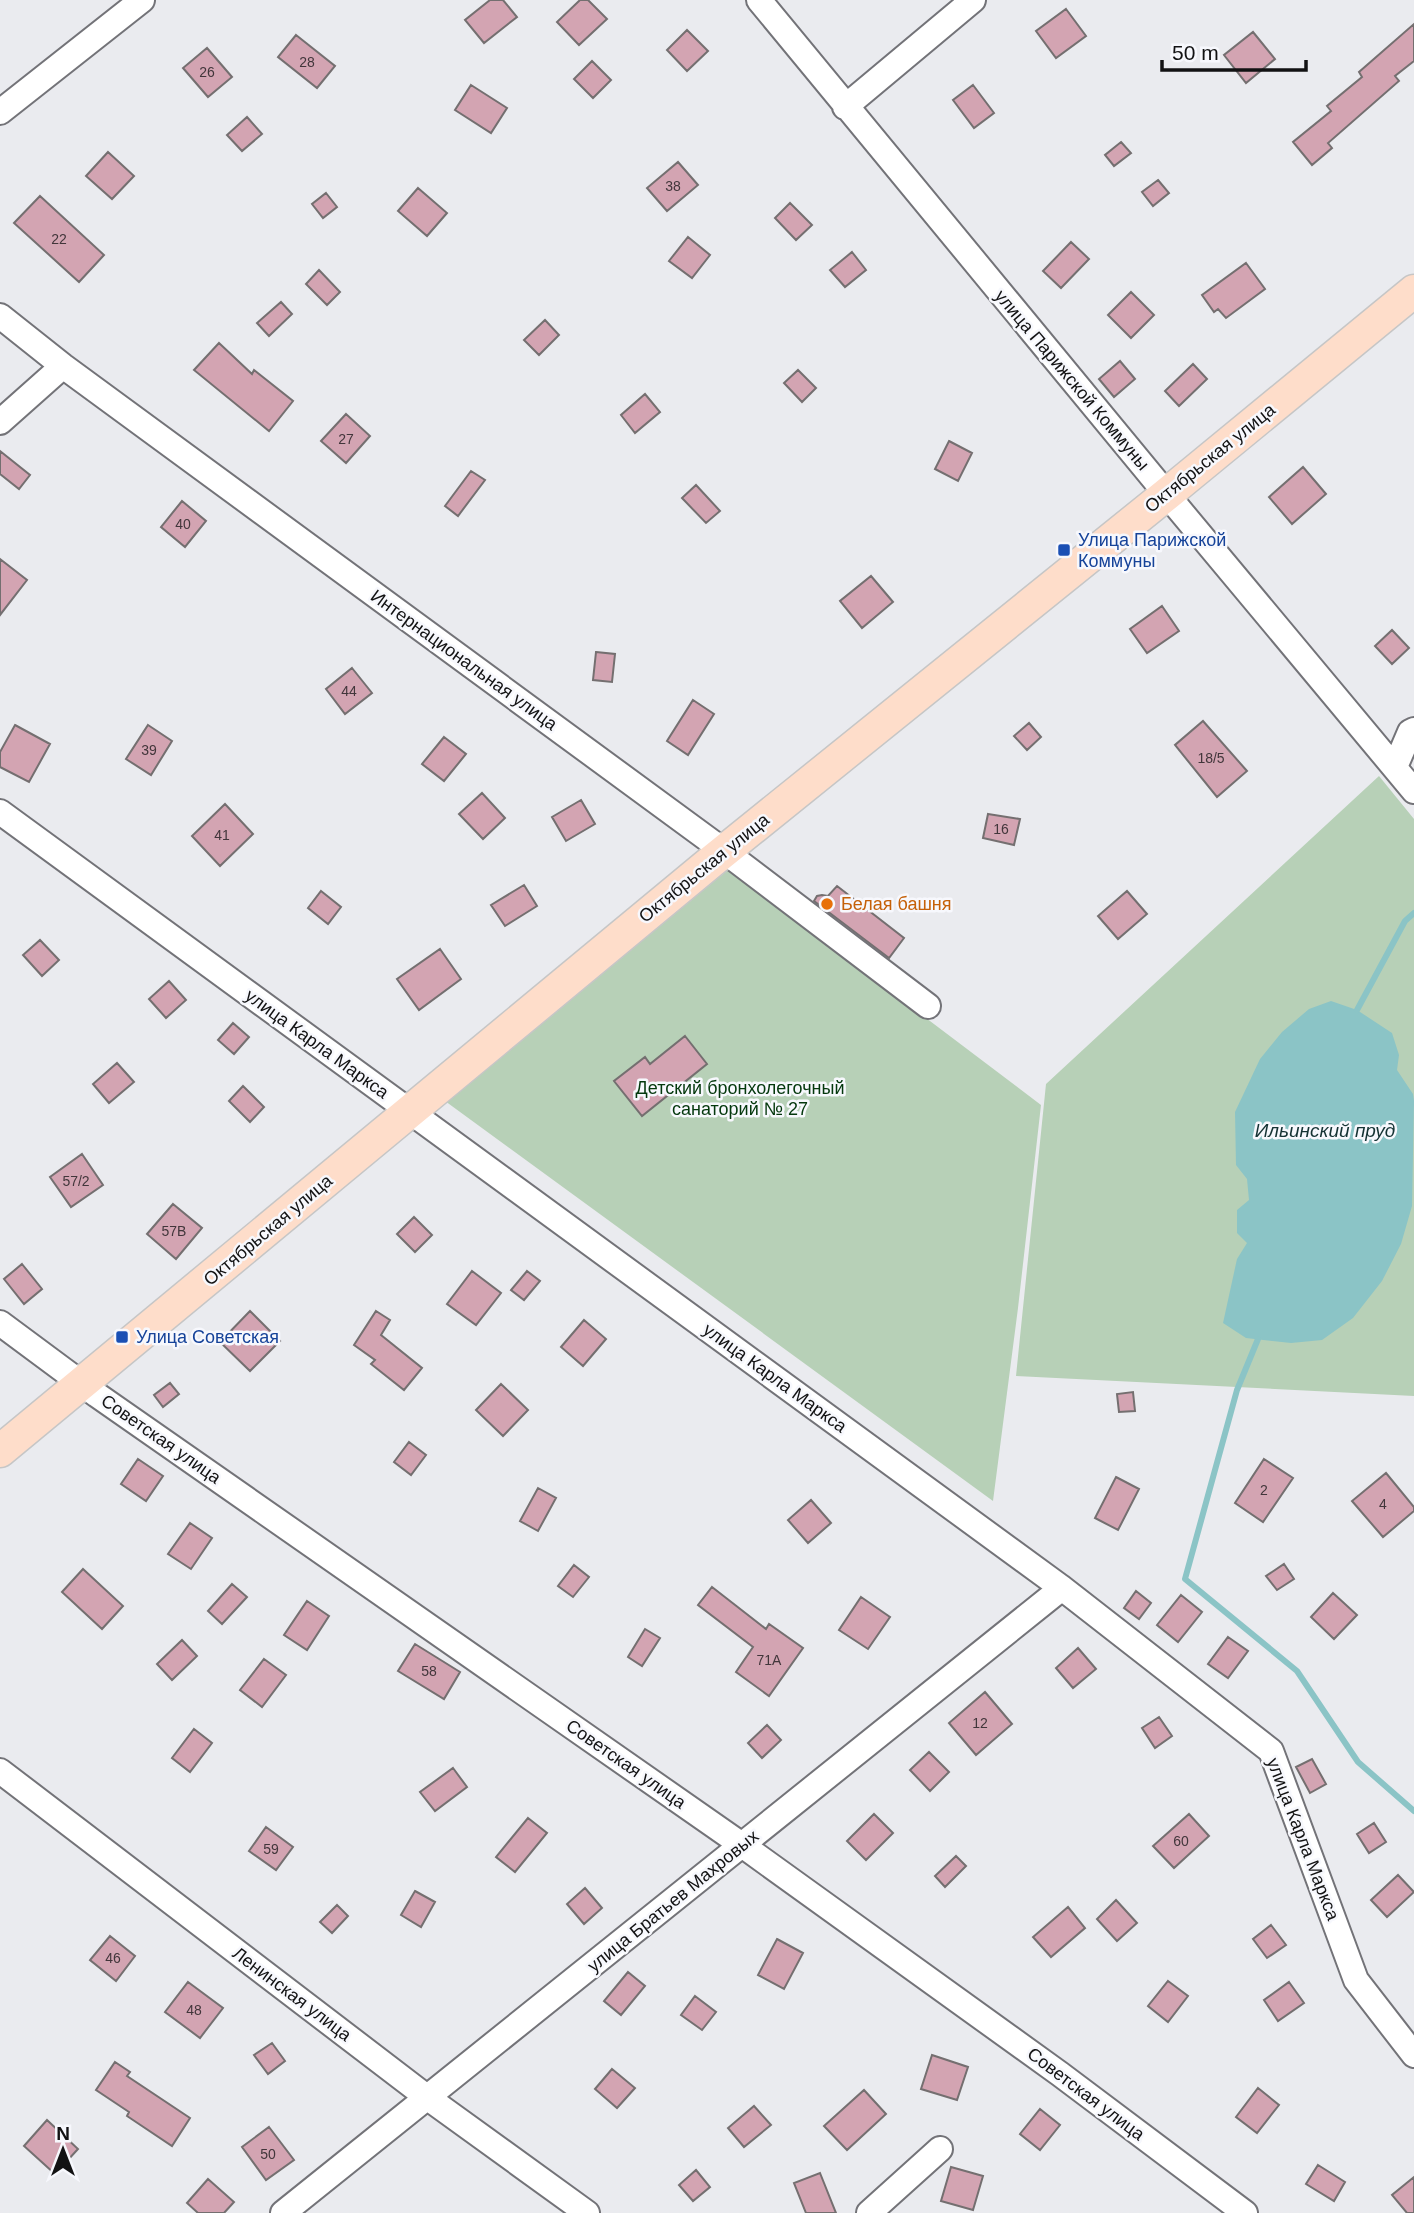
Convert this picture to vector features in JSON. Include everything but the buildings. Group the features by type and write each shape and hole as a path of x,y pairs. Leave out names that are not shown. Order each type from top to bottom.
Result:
{"main road":[{"name":"Октябрьская улица","path":"0,1451 724,851 1414,291"}],"street":[{"path":"0,112 142,0"},
{"name":"улица Парижской Коммуны","path":"759,0 1414,791"},
{"path":"845,107 973,0"},
{"name":"Интернациональная улица","path":"0,316 63,366 724,851 928,1006"},
{"path":"0,422 63,366"},
{"path":"1395,767 1410,732 1414,730"},
{"name":"улица Карла Маркса","path":"0,812 1062,1588 1271,1751 1356,1980 1414,2055"},
{"name":"Советская улица","path":"0,1323 82,1384 743,1845 1060,2074 1245,2213"},
{"name":"улица Братьев Махровых","path":"284,2213 1062,1588"},
{"name":"Ленинская улица","path":"0,1771 428,2098 587,2213"},
{"path":"869,2213 940,2149"}],"green space":[{"path":"1379,776 1414,819 1414,1396 1016,1376 1046,1084"},
{"name":"Детский бронхолегочный санаторий № 27","path":"729,869 1041,1105 993,1501 445,1101"}],"water":[{"name":"Ильинский пруд","path":"1331,1001 1357,1010 1392,1033 1399,1055 1397,1070 1413,1094 1414,1101 1412,1206 1401,1244 1382,1281 1353,1318 1322,1340 1291,1343 1246,1338 1223,1323 1237,1259 1247,1243 1237,1233 1237,1210 1249,1200 1247,1179 1236,1165 1235,1112 1260,1059 1282,1032 1309,1009"}],"waterway":[{"path":"1357,1010 1405,921 1414,913"},
{"path":"1258,1339 1237,1390 1185,1579 1297,1671 1358,1762 1414,1811"}],"place":[{"name":"Улица Парижской Коммуны","path":"1064,550"},
{"name":"Белая башня","path":"827,904"},
{"name":"Улица Советская","path":"122,1337"}]}
